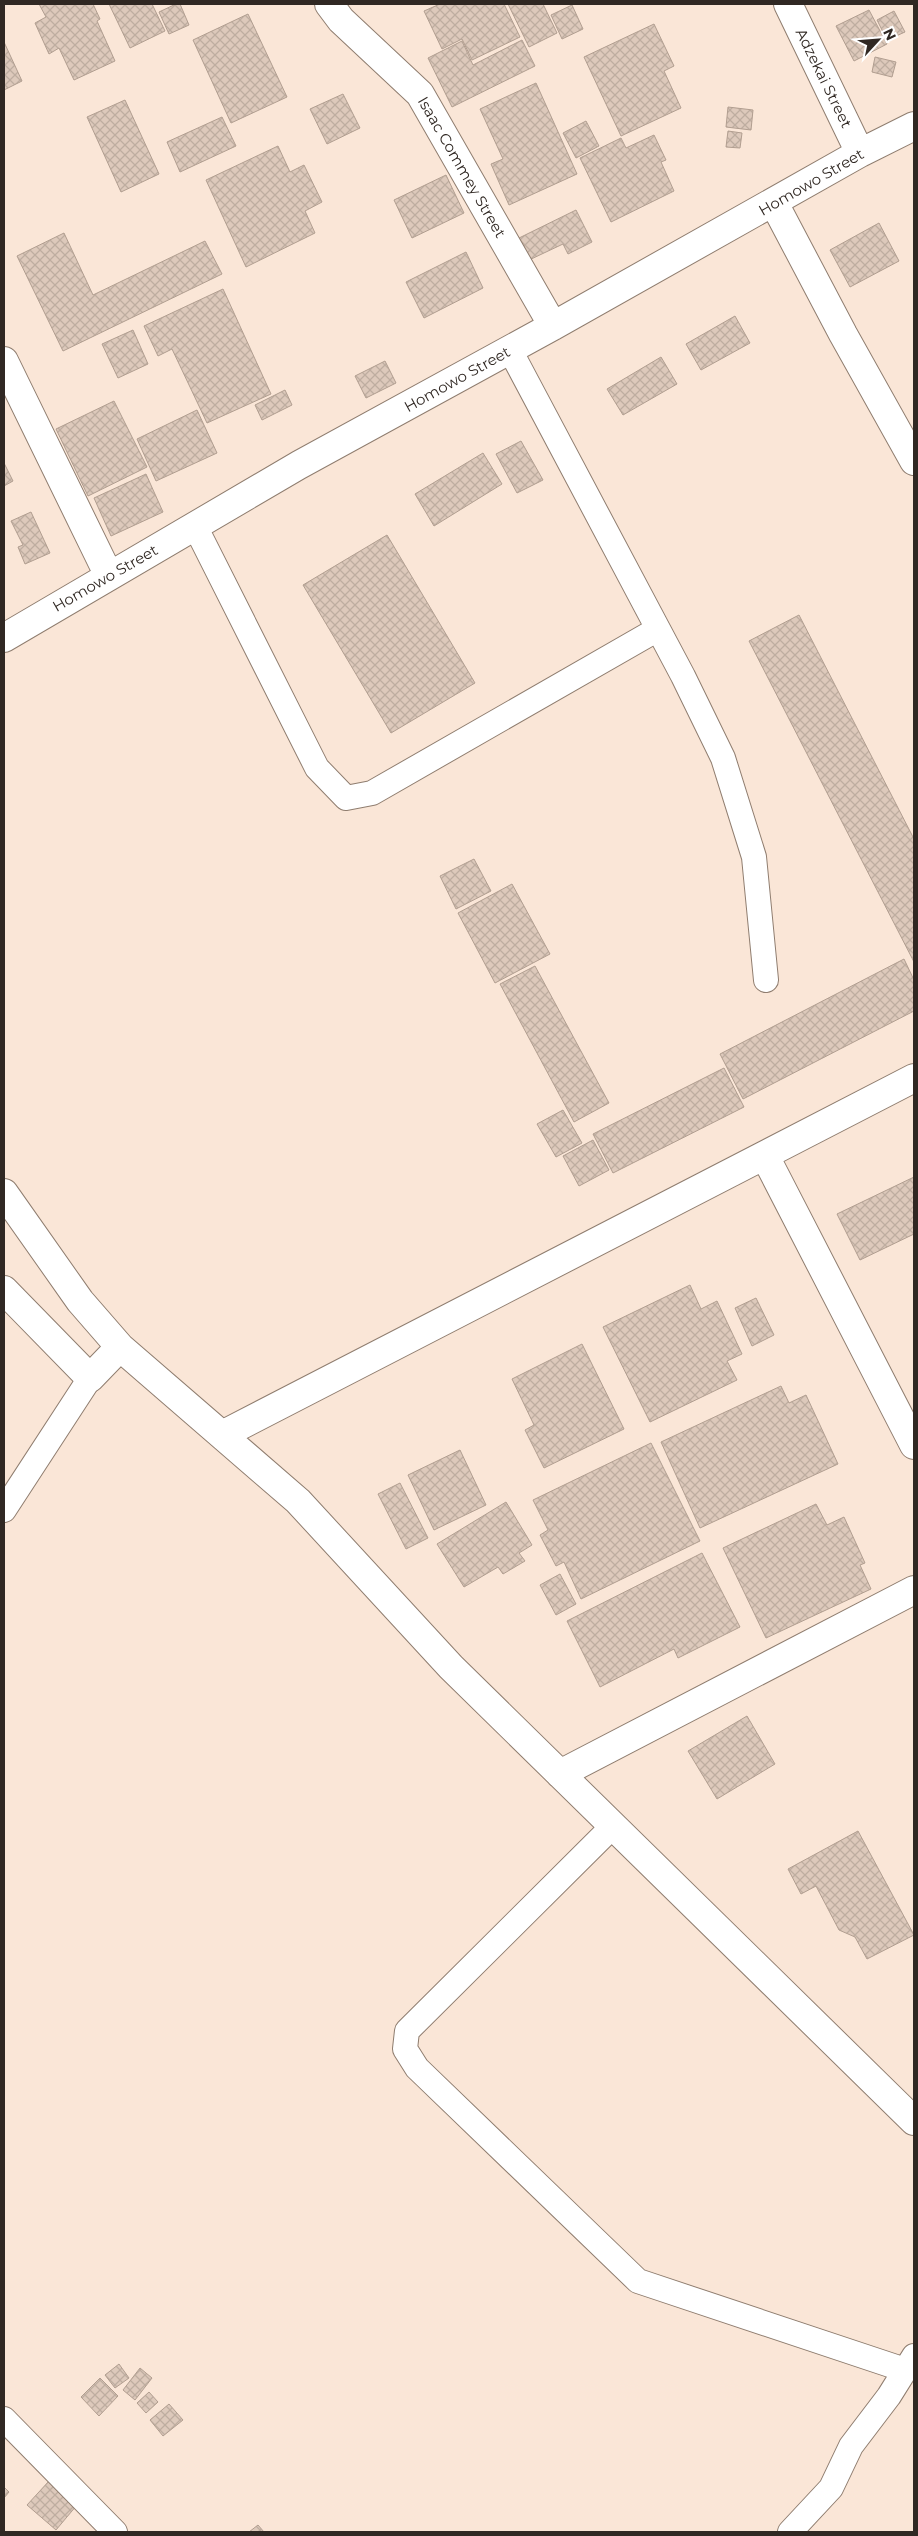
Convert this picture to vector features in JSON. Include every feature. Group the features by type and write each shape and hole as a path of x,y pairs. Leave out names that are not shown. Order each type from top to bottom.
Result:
{"street":[{"name":"Isaac Commey Street","path":"329,4 341,20 420,94 553,326"},
{"name":"Adzekai Street","path":"788,4 860,153"},
{"name":"Homowo Street","path":"4,638 299,466 774,203 860,153 914,126"},
{"path":"774,203 843,334 914,461"},
{"path":"4,361 109,576"},
{"path":"222,1435 914,1078"},
{"path":"765,1156 914,1444"},
{"path":"4,1192 80,1300 120,1347 298,1501 451,1667 914,2121"},
{"path":"4,1290 90,1378 120,1347"},
{"path":"560,1774 914,1590"}],"lane":[{"path":"510,350 658,628 724,758 754,857 766,980"},
{"path":"195,526 317,768 346,798 372,793 658,628"},
{"path":"4,1510 90,1378"},
{"path":"613,1826 407,2031 405,2049 416,2068 638,2282 910,2363 851,2446 831,2488 790,2532"},
{"path":"4,2419 115,2532"}],"building":[{"path":"39,4 93,4 100,19 97,21 115,61 74,80 59,48 49,54 35,23 46,17"},
{"path":"109,4 152,4 165,31 130,48"},
{"path":"180,4 189,25 169,34 159,12"},
{"path":"440,4 504,4 520,37 472,60 462,39 442,49 424,11"},
{"path":"508,4 543,4 557,33 529,47"},
{"path":"572,5 583,29 562,39 551,15"},
{"path":"869,10 887,44 854,61 836,26"},
{"path":"894,11 905,32 887,40 877,20"},
{"path":"248,14 287,97 231,123 193,40"},
{"path":"654,24 674,66 664,71 681,108 621,136 584,57"},
{"path":"522,40 535,66 452,107 428,58 462,41 473,65"},
{"path":"4,42 22,81 4,90"},
{"path":"875,57 896,62 892,77 872,72"},
{"path":"536,83 577,174 509,205 491,164 503,159 480,109"},
{"path":"343,94 360,128 327,144 310,109"},
{"path":"125,100 159,174 121,192 87,117"},
{"path":"728,107 753,110 751,130 726,127"},
{"path":"222,117 236,146 180,172 167,142"},
{"path":"586,121 599,146 576,158 563,133"},
{"path":"728,131 742,133 740,148 726,147"},
{"path":"654,135 666,160 661,162 674,191 611,222 580,158 621,138 626,148"},
{"path":"278,146 290,172 304,165 322,202 305,211 315,233 246,267 206,180"},
{"path":"446,175 464,213 412,238 394,200"},
{"path":"576,210 592,242 568,254 563,244 527,261 517,239"},
{"path":"879,223 899,261 850,287 830,250"},
{"path":"64,233 93,295 205,241 222,274 63,351 17,256"},
{"path":"466,252 483,288 424,318 406,282"},
{"path":"223,289 271,394 207,423 172,349 158,356 144,326"},
{"path":"735,316 750,343 701,370 686,344"},
{"path":"133,330 148,364 118,378 102,344"},
{"path":"661,357 677,384 623,415 607,389"},
{"path":"385,361 396,383 366,398 355,376"},
{"path":"285,390 292,405 262,420 255,405"},
{"path":"114,401 147,467 88,496 56,429"},
{"path":"197,410 217,453 156,481 137,439"},
{"path":"521,441 543,480 517,493 496,454"},
{"path":"483,453 502,484 434,526 415,494"},
{"path":"4,463 13,481 4,486"},
{"path":"146,474 163,512 111,536 94,498"},
{"path":"31,512 50,553 25,564 18,547 23,545 11,521"},
{"path":"387,535 475,683 391,733 303,585"},
{"path":"799,615 914,839 914,962 749,641"},
{"path":"474,859 491,891 456,909 440,876"},
{"path":"512,884 550,954 495,983 458,913"},
{"path":"904,959 914,980 914,1011 743,1099 720,1054"},
{"path":"535,966 609,1103 574,1122 500,984"},
{"path":"724,1068 744,1107 613,1173 593,1134"},
{"path":"563,1110 582,1143 556,1157 537,1124"},
{"path":"593,1140 609,1170 579,1186 563,1156"},
{"path":"914,1177 914,1234 860,1260 837,1214"},
{"path":"690,1285 701,1309 717,1301 742,1354 727,1361 737,1380 650,1422 603,1327"},
{"path":"756,1298 774,1335 752,1346 735,1308"},
{"path":"582,1344 624,1429 544,1468 525,1430 534,1425 512,1379"},
{"path":"781,1386 789,1403 806,1395 838,1464 700,1528 661,1442"},
{"path":"651,1443 700,1541 581,1599 564,1562 556,1566 540,1535 548,1530 533,1500"},
{"path":"460,1450 486,1505 434,1530 408,1475"},
{"path":"400,1483 428,1538 406,1549 378,1494"},
{"path":"506,1502 532,1545 519,1553 525,1561 503,1574 498,1567 464,1587 437,1544"},
{"path":"816,1504 827,1525 844,1517 865,1563 860,1565 871,1589 766,1638 723,1548"},
{"path":"702,1553 740,1627 678,1658 674,1649 600,1687 567,1621"},
{"path":"560,1574 576,1604 556,1615 540,1585"},
{"path":"747,1716 775,1764 717,1799 688,1751"},
{"path":"858,1831 914,1935 867,1959 855,1937 839,1930 816,1886 801,1894 788,1869"},
{"path":"119,2364 129,2378 115,2388 105,2375"},
{"path":"140,2368 152,2378 135,2400 123,2390"},
{"path":"100,2378 118,2396 99,2416 81,2397"},
{"path":"149,2392 158,2402 146,2413 137,2403"},
{"path":"169,2404 183,2420 163,2436 150,2420"},
{"path":"49,2481 77,2505 56,2530 27,2505"},
{"path":"4,2487 9,2492 4,2498"},
{"path":"258,2525 264,2532 249,2532"}]}
